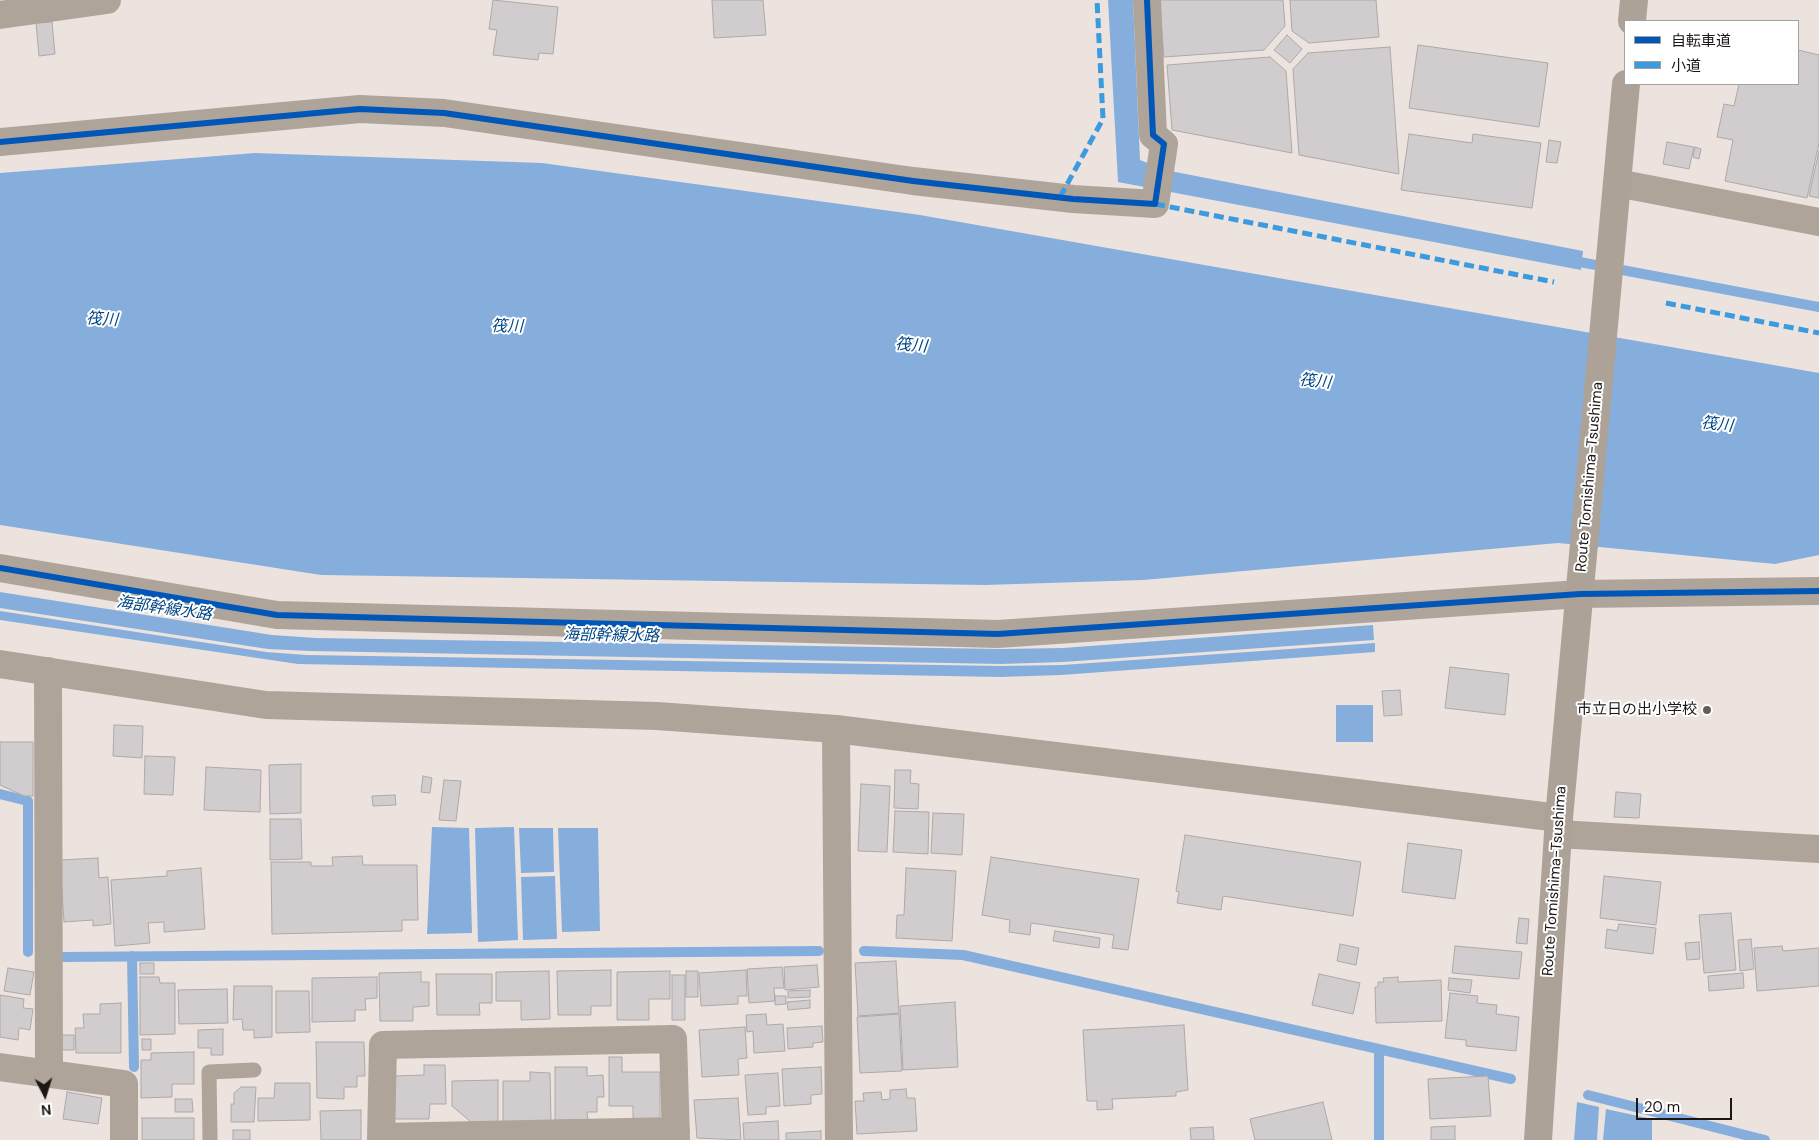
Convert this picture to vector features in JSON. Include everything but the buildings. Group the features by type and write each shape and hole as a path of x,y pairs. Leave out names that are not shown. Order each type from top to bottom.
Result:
{"main road":[{"path":"1632,20 1634,0"},
{"name":"Route Tomishima-Tsushima","path":"1538,1140 1558,826 1626,85"}],"street":[{"path":"0,14 107,0"},
{"path":"0,142 360,109 444,113 913,181 1072,199 1156,204 1164,144 1153,135 1147,0"},
{"path":"1616,183 1819,222"},
{"path":"0,568 277,616 998,634 1580,594 1819,591"},
{"path":"0,664 266,704 657,716 836,729 1558,826 1819,849"},
{"path":"48,671 49,1074"},
{"path":"836,729 839,1140"},
{"path":"674,1039 676,1136 381,1138 383,1044 674,1039"},
{"path":"0,1067 124,1084 124,1140"}],"lane":[{"path":"210,1140 209,1072 254,1070"}],"water":[{"path":"1108,0 1133,0 1140,160 1165,170 1583,251 1581,270 1118,182"},
{"name":"筏川","path":"255,153 542,163 920,215 1819,373 1819,555 1775,564 1558,543 1143,580 985,585 321,575 0,525 0,173"},
{"path":"0,592 272,635 316,638 1001,649 1063,648 1373,625 1374,640 1063,662 1001,664 311,651 268,649 0,608"},
{"path":"0,611 266,652 306,655 1001,666 1062,665 1375,643 1375,652 1061,675 1000,677 298,664 0,620"},
{"path":"1336,705 1373,705 1373,742 1336,742"},
{"path":"432,827 469,828 472,933 427,934"},
{"path":"514,827 518,940 478,942 475,828"},
{"path":"519,828 553,828 554,872 521,873"},
{"path":"558,828 598,828 600,931 562,932"},
{"path":"555,876 557,939 523,940 521,877"},
{"path":"1577,1102 1599,1107 1597,1140 1574,1140"},
{"path":"1606,1109 1652,1119 1652,1140 1603,1140"}],"waterway":[{"path":"1569,260 1819,307"},
{"path":"0,794 28,801 28,952"},
{"path":"63,957 819,951"},
{"path":"864,951 963,955 1511,1079"},
{"path":"132,956 134,1067"},
{"path":"1379,1049 1379,1140"},
{"path":"1588,1095 1765,1140"}],"marked path":[{"path":"1060,197 1103,119 1097,0"},
{"path":"1155,204 1554,282"},
{"path":"1666,303 1819,333"}],"cycle path":[{"path":"0,142 360,109 444,113 913,181 1073,199 1155,204 1164,144 1153,135 1147,0"},
{"path":"0,568 277,615 998,634 1580,594 1819,591"}],"place":[{"name":"市立日の出小学校","path":"1707,710"}],"water label":[{"name":"海部幹線水路","path":"164,609"},
{"name":"海部幹線水路","path":"611,636"}]}
